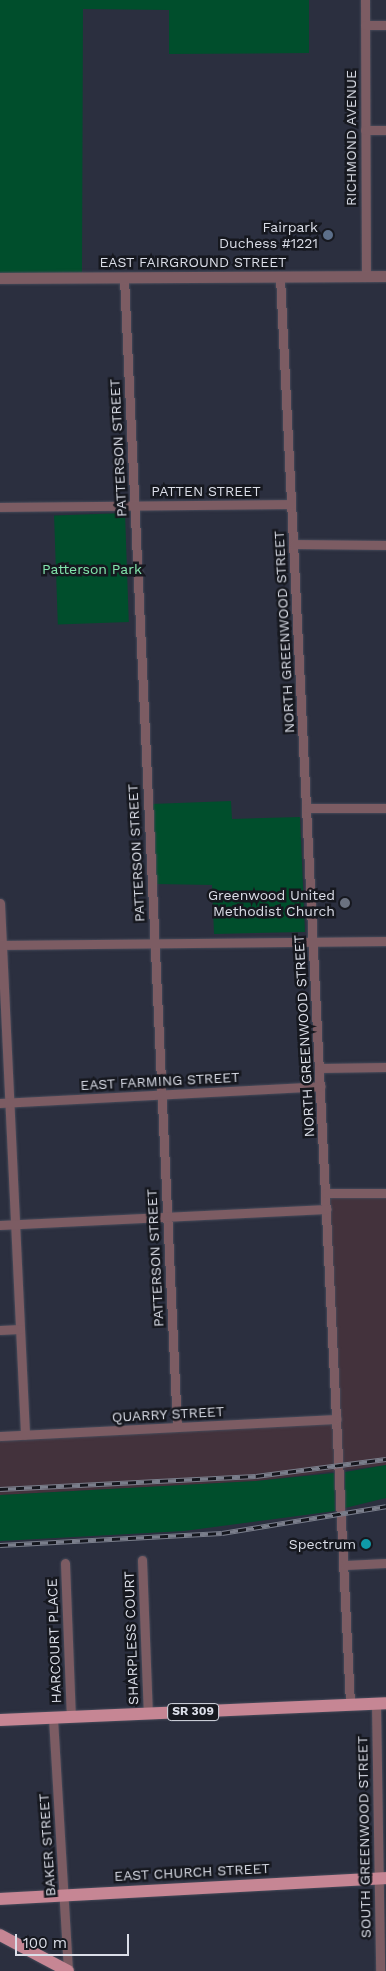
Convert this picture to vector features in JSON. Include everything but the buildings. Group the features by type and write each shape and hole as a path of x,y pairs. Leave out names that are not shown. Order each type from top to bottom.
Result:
{"main road":[{"name":"SR 309","path":"0,1720 381,1703"},
{"name":"EAST CHURCH STREET","path":"0,1899 63,1894 383,1878"},
{"path":"0,1935 54,1967 68,1971"}],"street":[{"name":"RICHMOND AVENUE","path":"365,0 366,276"},
{"path":"365,25 386,25"},
{"path":"365,130 386,130"},
{"name":"NORTH GREENWOOD STREET","path":"280,276 345,1565 350,1705"},
{"name":"EAST FAIRGROUND STREET","path":"0,278 386,276"},
{"name":"PATTERSON STREET","path":"124,278 177,1427"},
{"name":"PATTEN STREET","path":"0,507 291,504"},
{"path":"294,544 386,545"},
{"path":"307,808 386,808"},
{"path":"0,903 25,1434"},
{"path":"1,945 386,941"},
{"path":"320,1068 386,1067"},
{"name":"EAST FARMING STREET","path":"0,1103 321,1086"},
{"path":"326,1193 386,1193"},
{"path":"0,1225 327,1208"},
{"path":"0,1330 20,1329"},
{"name":"QUARRY STREET","path":"0,1436 337,1420"},
{"name":"SHARPLESS COURT","path":"142,1560 148,1714"},
{"name":"HARCOURT PLACE","path":"65,1563 71,1717"},
{"path":"345,1565 386,1563"},
{"name":"SOUTH GREENWOOD STREET","path":"380,1971 383,1878 381,1703"},
{"name":"BAKER STREET","path":"53,1718 68,1971"}],"shaded area":[{"path":"386,1191 386,1465 256,1481 0,1495 0,1440 336,1421 325,1192"}],"green space":[{"path":"0,0 309,0 309,53 169,54 169,10 83,9 82,273 0,274"},
{"name":"Patterson Park","path":"125,513 129,622 58,624 54,515"},
{"path":"231,801 232,819 300,817 305,932 214,934 212,885 156,884 151,804"},
{"path":"386,1465 386,1498 345,1508 345,1472"},
{"path":"334,1473 335,1511 184,1531 0,1541 0,1495 256,1481"}],"railway":[{"path":"0,1489 256,1476 386,1459"},
{"path":"0,1545 222,1533 386,1506"}],"place":[{"name":"Fairpark Duchess #1221","path":"328,235"},
{"name":"Greenwood United Methodist Church","path":"345,903"},
{"name":"Spectrum","path":"366,1544"}]}
